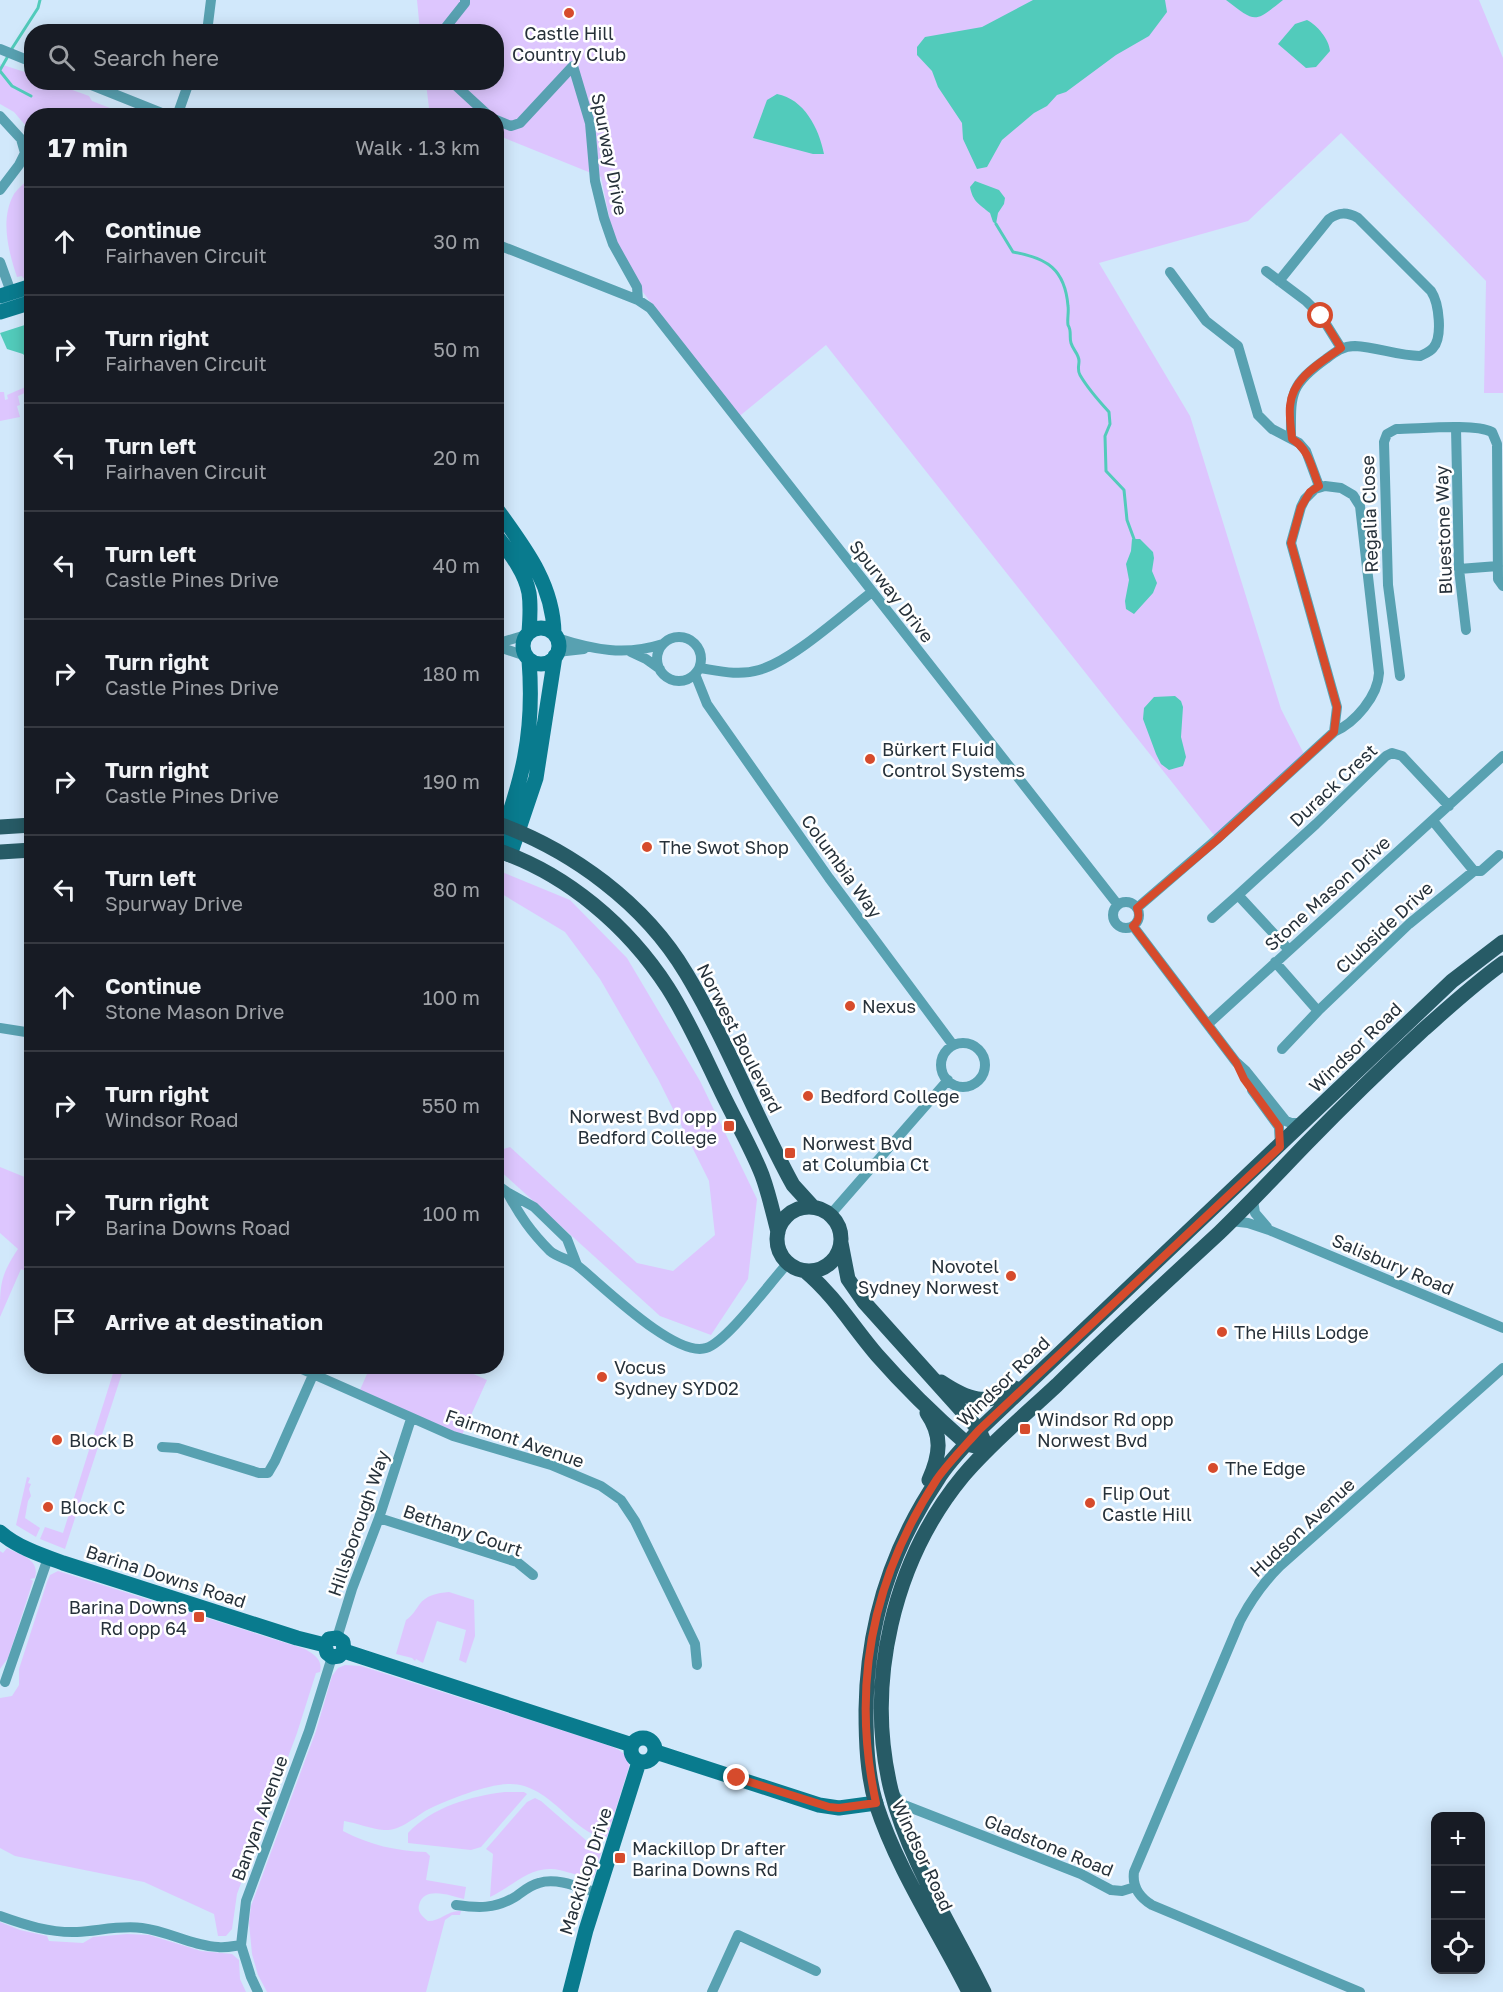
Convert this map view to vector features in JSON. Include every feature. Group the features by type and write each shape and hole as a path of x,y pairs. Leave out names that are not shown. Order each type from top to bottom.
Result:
{"main road":[{"path":"0,827 24,826"},
{"name":"Norwest Boulevard","path":"507,827 579,865 644,918 666,944 686,972 708,1012 790,1179 813,1207"},
{"path":"0,852 24,850"},
{"path":"504,853 558,880 585,898 621,930 656,971 689,1025 761,1174 778,1232 779,1250 788,1263 795,1268 814,1271 828,1265 835,1257 841,1243"},
{"name":"Windsor Road","path":"969,1992 888,1838 876,1803 867,1752 866,1696 872,1635 889,1571 914,1519 938,1478 979,1430 1280,1147 1452,981 1503,942"},
{"name":"Windsor Road","path":"984,1992 916,1857 891,1790 884,1744 884,1670 897,1599 905,1575 928,1527 964,1475 989,1450 1253,1200 1387,1064 1458,999 1503,963"},
{"path":"778,1232 782,1222 793,1211 800,1208 813,1207 824,1210 830,1215 836,1222 840,1233 845,1270 854,1286 875,1316 979,1430 989,1450"},
{"path":"805,1271 826,1290 931,1419 939,1444 938,1460 914,1519"},
{"path":"924,1371 957,1392 982,1400 1003,1395 1039,1372"},
{"path":"906,1387 967,1444 989,1450"},
{"path":"876,1803 881,1795 884,1744"}],"street":[{"path":"208,24 211,0"},
{"path":"448,24 465,0"},
{"path":"0,49 24,59"},
{"name":"Spurway Drive","path":"504,123 511,126 520,123 573,66 590,123 595,181 604,218 613,244 637,287 638,300"},
{"path":"104,90 149,108"},
{"path":"180,108 186,90"},
{"path":"461,90 480,108"},
{"path":"0,116 21,139 24,150"},
{"path":"0,190 24,155"},
{"path":"1279,281 1329,219 1336,214 1344,213 1358,218 1436,298 1438,334 1433,348 1427,353 1412,356 1363,347 1341,348 1308,371 1300,381 1290,405 1292,439"},
{"name":"Spurway Drive","path":"504,247 638,300 650,308 1118,905"},
{"path":"0,262 5,294 24,288"},
{"path":"1266,271 1306,301 1321,316 1341,348"},
{"path":"1170,272 1206,321 1238,346 1258,415 1272,429 1299,443 1305,451 1319,486"},
{"path":"0,312 24,304"},
{"name":"Bluestone Way","path":"1456,428 1459,569 1466,630"},
{"name":"Regalia Close","path":"1400,676 1388,585 1384,442 1387,434 1396,429 1483,428 1492,432 1497,444 1498,579 1503,586"},
{"path":"1137,908 1217,840 1334,732 1343,728 1371,699 1377,687 1379,673 1360,506 1348,491 1319,486 1310,492 1301,507 1291,543 1337,707 1334,732"},
{"path":"504,519 527,551 541,576 552,610 556,645 539,763 532,793 507,827"},
{"path":"504,546 518,566 526,583 530,603 528,634 523,642 527,658 531,703 527,747 507,827"},
{"path":"1459,569 1498,566"},
{"path":"697,671 738,673 758,671 774,665 804,645 872,592"},
{"path":"504,642 542,628 556,645 631,652 646,659 670,679 684,681 697,671 701,653 687,638 674,637 663,644 631,652"},
{"path":"660,669 657,656 663,644"},
{"path":"504,648 540,664 551,660 556,645"},
{"name":"Columbia Way","path":"697,671 707,704"},
{"name":"Columbia Way","path":"684,681 707,704 829,878 953,1046"},
{"name":"Durack Crest","path":"1212,918 1316,824 1386,756 1392,753 1402,756 1449,806"},
{"name":"Stone Mason Drive","path":"1208,1024 1503,756"},
{"path":"1433,821 1474,871"},
{"name":"Clubside Drive","path":"1282,1049 1318,1011 1409,924 1474,871 1481,871 1499,855"},
{"path":"1238,895 1289,950"},
{"path":"1131,903 1137,908 1138,922 1125,928 1117,924 1113,916 1118,905 1131,903"},
{"path":"1133,926 1236,1062 1244,1079 1279,1127 1280,1147"},
{"path":"1275,962 1318,1011"},
{"path":"0,1028 24,1032"},
{"path":"961,1043 974,1046 983,1055 985,1066 981,1078 972,1085 960,1086 948,1080 942,1070 946,1050 953,1046 961,1043"},
{"path":"1236,1062 1246,1071 1286,1121 1305,1123"},
{"path":"830,1215 948,1080"},
{"path":"504,1190 534,1207 567,1239 577,1264"},
{"path":"507,1192 521,1220 552,1253 577,1264 603,1290 639,1318 677,1343 698,1350 707,1348 725,1334 788,1263"},
{"path":"1253,1200 1255,1213 1269,1230"},
{"name":"Salisbury Road","path":"1231,1221 1248,1223 1269,1230 1503,1329"},
{"name":"Hudson Avenue","path":"1135,1887 1134,1872 1250,1602 1263,1583 1503,1368"},
{"path":"162,1447 178,1448 259,1473 268,1473 314,1375"},
{"name":"Fairmont Avenue","path":"314,1375 453,1436 567,1472 602,1486 621,1500 635,1521 695,1644 697,1665"},
{"name":"Hillsborough Way","path":"335,1647 352,1589 379,1518 411,1419"},
{"name":"Bethany Court","path":"379,1518 517,1562 534,1575"},
{"name":"Barina Downs Road","path":"0,1532 8,1539 48,1558 297,1638 335,1647 632,1745"},
{"path":"5,1682 48,1558"},
{"name":"Banyan Avenue","path":"258,1992 241,1944 243,1913 250,1888 309,1731 335,1647"},
{"path":"647,1739 653,1743 656,1752 649,1761 639,1762 633,1756 632,1745 636,1740 647,1739"},
{"path":"656,1752 819,1805 839,1808 876,1803"},
{"name":"Mackillop Drive","path":"570,1992 639,1762"},
{"name":"Gladstone Road","path":"891,1790 904,1805 1081,1874 1111,1890 1122,1891 1135,1887 1152,1905 1360,1992"},
{"path":"456,1905 478,1908 499,1905 529,1887 547,1881 598,1893"},
{"path":"0,1916 57,1931 76,1932 138,1927 156,1930 210,1947 222,1948 241,1944"},
{"path":"712,1992 738,1935 816,1971"}],"shaded area":[{"name":"Castle Hill Country Club","path":"417,0 1479,0 1503,58 1503,393 1484,393 1486,281 1341,133 1248,221 1099,263 1190,416 1281,709 1306,758 1217,839 826,345 736,419 637,284 614,241 601,177 504,138 504,108 429,108 427,90 504,90 504,24 419,24"},
{"path":"1033,0 1165,0 1167,12 1149,36 1116,55 1066,92 1057,95 1047,106 1034,113 1002,140 987,167 977,169 963,139 962,123 938,87 932,71 917,55 917,47 925,37 982,27"},
{"path":"1226,0 1283,0 1266,13 1255,17 1243,13"},
{"path":"1307,20 1322,33 1330,51 1316,67 1306,68 1278,44 1295,24"},
{"path":"0,64 24,72 24,90 72,90 110,108 24,108 24,124 14,112 0,104"},
{"path":"777,94 795,102 809,116 822,144 824,154 813,154 753,138 767,100"},
{"path":"975,181 999,190 1005,198 996,224 990,213 973,196 970,187"},
{"path":"24,183 23,278 22,276 17,277 8,245 6,224 10,204"},
{"path":"24,326 24,355 7,349 0,333"},
{"path":"24,388 24,393 18,396 20,405 17,406 20,417 0,421 0,392 4,392 5,400 8,399 7,395"},
{"path":"1132,539 1140,539 1153,552 1152,571 1157,583 1153,593 1134,614 1126,609 1125,601 1129,580 1126,564 1131,551"},
{"path":"1175,696 1181,701 1183,707 1181,737 1186,757 1183,766 1169,770 1161,764 1143,719 1144,708 1154,697"},
{"path":"504,873 570,900 627,958 700,1081 757,1199 748,1279 711,1335 660,1316 504,1174 504,1149 510,1147 637,1263 673,1271 715,1235 709,1181 658,1079 600,979 565,932 504,895"},
{"path":"0,1167 24,1177 24,1270 21,1269 0,1317 2,1281 18,1249 0,1233"},
{"path":"113,1374 122,1374 65,1549 40,1539 45,1527 63,1533"},
{"path":"367,1374 474,1374 487,1380 462,1435 360,1390"},
{"path":"27,1477 30,1478 28,1483 31,1484 29,1489 31,1496 25,1518 40,1528 36,1537 16,1525"},
{"path":"7,1548 28,1558 36,1571 35,1578 30,1579 33,1581 8,1658 0,1669 0,1551 3,1553"},
{"path":"58,1571 305,1649 319,1661 320,1672 316,1673 297,1733 237,1894 232,1929 226,1936 218,1936 214,1914 144,1882 15,1856 0,1848 0,1698 12,1696 19,1685 19,1669 47,1582 50,1575"},
{"path":"449,1592 474,1600 475,1636 466,1663 459,1660 466,1630 437,1621 423,1663 396,1654 406,1620 428,1597"},
{"path":"345,1665 361,1666 606,1745 622,1752 628,1761 629,1767 607,1837 595,1835 584,1829 537,1792 523,1786 508,1784 457,1797 391,1830 344,1821 343,1831 373,1844 394,1849 426,1852 430,1856 426,1880 466,1887 464,1899 438,1893 426,1895 419,1905 422,1916 428,1921 461,1911 460,1915 452,1915 445,1920 426,1992 267,1992 258,1975 252,1954 249,1923 251,1906 316,1731 332,1676 338,1668"},
{"path":"505,1792 527,1794 481,1847 471,1850 408,1843 408,1833 428,1816 453,1804 479,1796"},
{"path":"535,1798 588,1842 603,1847 594,1876 592,1879 583,1881 584,1876 555,1869 543,1870 527,1875 490,1897 493,1854 486,1849 527,1802"},
{"path":"0,1922 20,1930 47,1936 49,1941 83,1943 93,1937 149,1935 201,1951 232,1954 239,1960 240,1979 246,1992 0,1992"}],"waterway":[{"path":"28,24 38,8 40,0"},
{"path":"11,50 24,30"},
{"path":"0,70 8,56"},
{"path":"0,71 12,86 31,96"},
{"path":"996,224 1013,252 1045,262 1052,267 1063,283 1068,306 1070,341 1079,359 1079,373 1109,412 1110,424 1105,436 1106,471 1124,490 1127,520 1134,539"}],"place":[{"name":"Castle Hill Country Club","path":"569,13"},
{"name":"Bürkert Fluid Control Systems","path":"870,759"},
{"name":"The Swot Shop","path":"647,847"},
{"name":"Nexus","path":"850,1006"},
{"name":"Bedford College","path":"808,1096"},
{"name":"Norwest Bvd opp Bedford College","path":"729,1126"},
{"name":"Norwest Bvd at Columbia Ct","path":"790,1153"},
{"name":"Novotel Sydney Norwest","path":"1011,1276"},
{"name":"The Hills Lodge","path":"1222,1332"},
{"name":"Vocus Sydney SYD02","path":"602,1377"},
{"name":"Windsor Rd opp Norwest Bvd","path":"1025,1429"},
{"name":"Block B","path":"57,1440"},
{"name":"The Edge","path":"1213,1468"},
{"name":"Flip Out Castle Hill","path":"1090,1503"},
{"name":"Block C","path":"48,1507"},
{"name":"Barina Downs Rd opp 64","path":"199,1617"},
{"name":"Mackillop Dr after Barina Downs Rd","path":"620,1858"}],"route":[{"path":"737,1778 829,1807 839,1808 876,1803 870,1777 866,1729 868,1664 872,1635 889,1571 902,1540 938,1478 979,1430 1280,1147 1281,1132 1275,1120 1244,1079 1236,1062 1133,926 1138,922 1137,908 1217,840 1334,732 1337,707 1291,543 1301,507 1310,492 1319,486 1305,451 1299,443 1292,439 1290,405 1300,381 1308,371 1341,348 1321,316"}]}
